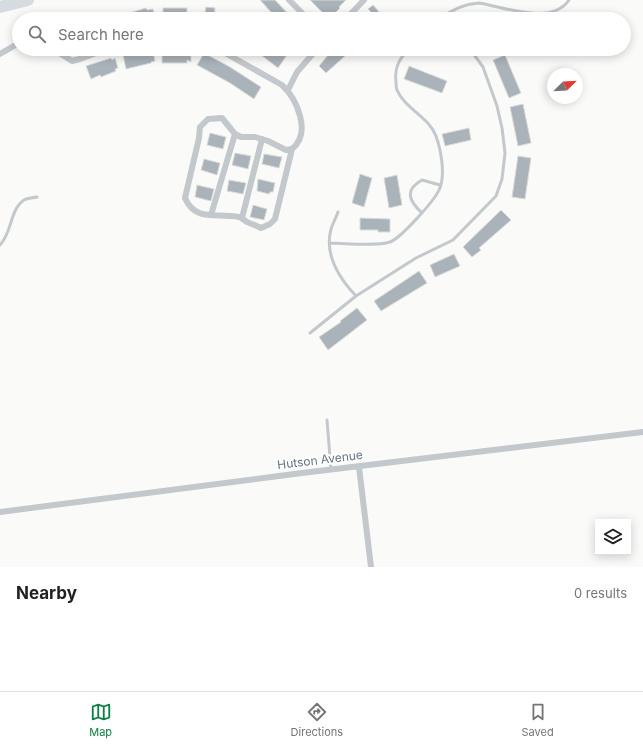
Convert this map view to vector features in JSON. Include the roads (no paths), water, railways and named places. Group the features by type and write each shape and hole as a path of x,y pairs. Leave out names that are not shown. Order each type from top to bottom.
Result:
{"highway":[{"path":"0,7 28,0"}],"street":[{"path":"289,0 301,12"},
{"path":"353,12 364,0"},
{"path":"0,54 12,47"},
{"path":"64,56 72,61 88,56"},
{"path":"230,56 282,85 288,90 299,111 303,128 300,140 292,149 275,219 270,224 261,228 242,218 203,215 194,212 188,204 185,198 200,138 200,127 208,119 222,118 235,134 241,137 255,137 286,150 292,149"},
{"path":"288,90 297,72 310,56"},
{"path":"211,215 235,134"},
{"path":"242,218 262,139"},
{"name":"Hutson Avenue","path":"0,512 643,432"},
{"path":"360,467 371,567"}],"lane":[{"path":"552,12 563,8 569,1"},
{"path":"450,12 457,8 479,3 524,12"},
{"path":"330,243 389,243 397,239 415,221 439,190 442,163 435,136 429,124 405,102 397,90 395,73 396,66 403,56"},
{"path":"310,333 356,296 416,258 453,240 496,196 502,179 505,152 502,128 497,106 483,67 475,56"},
{"path":"422,212 412,204 410,194 414,184 422,180 440,185"},
{"path":"0,245 6,239 11,221 19,206 25,199 37,197"},
{"path":"338,212 331,230 330,258 348,288 356,296"},
{"path":"327,420 331,470"}]}
